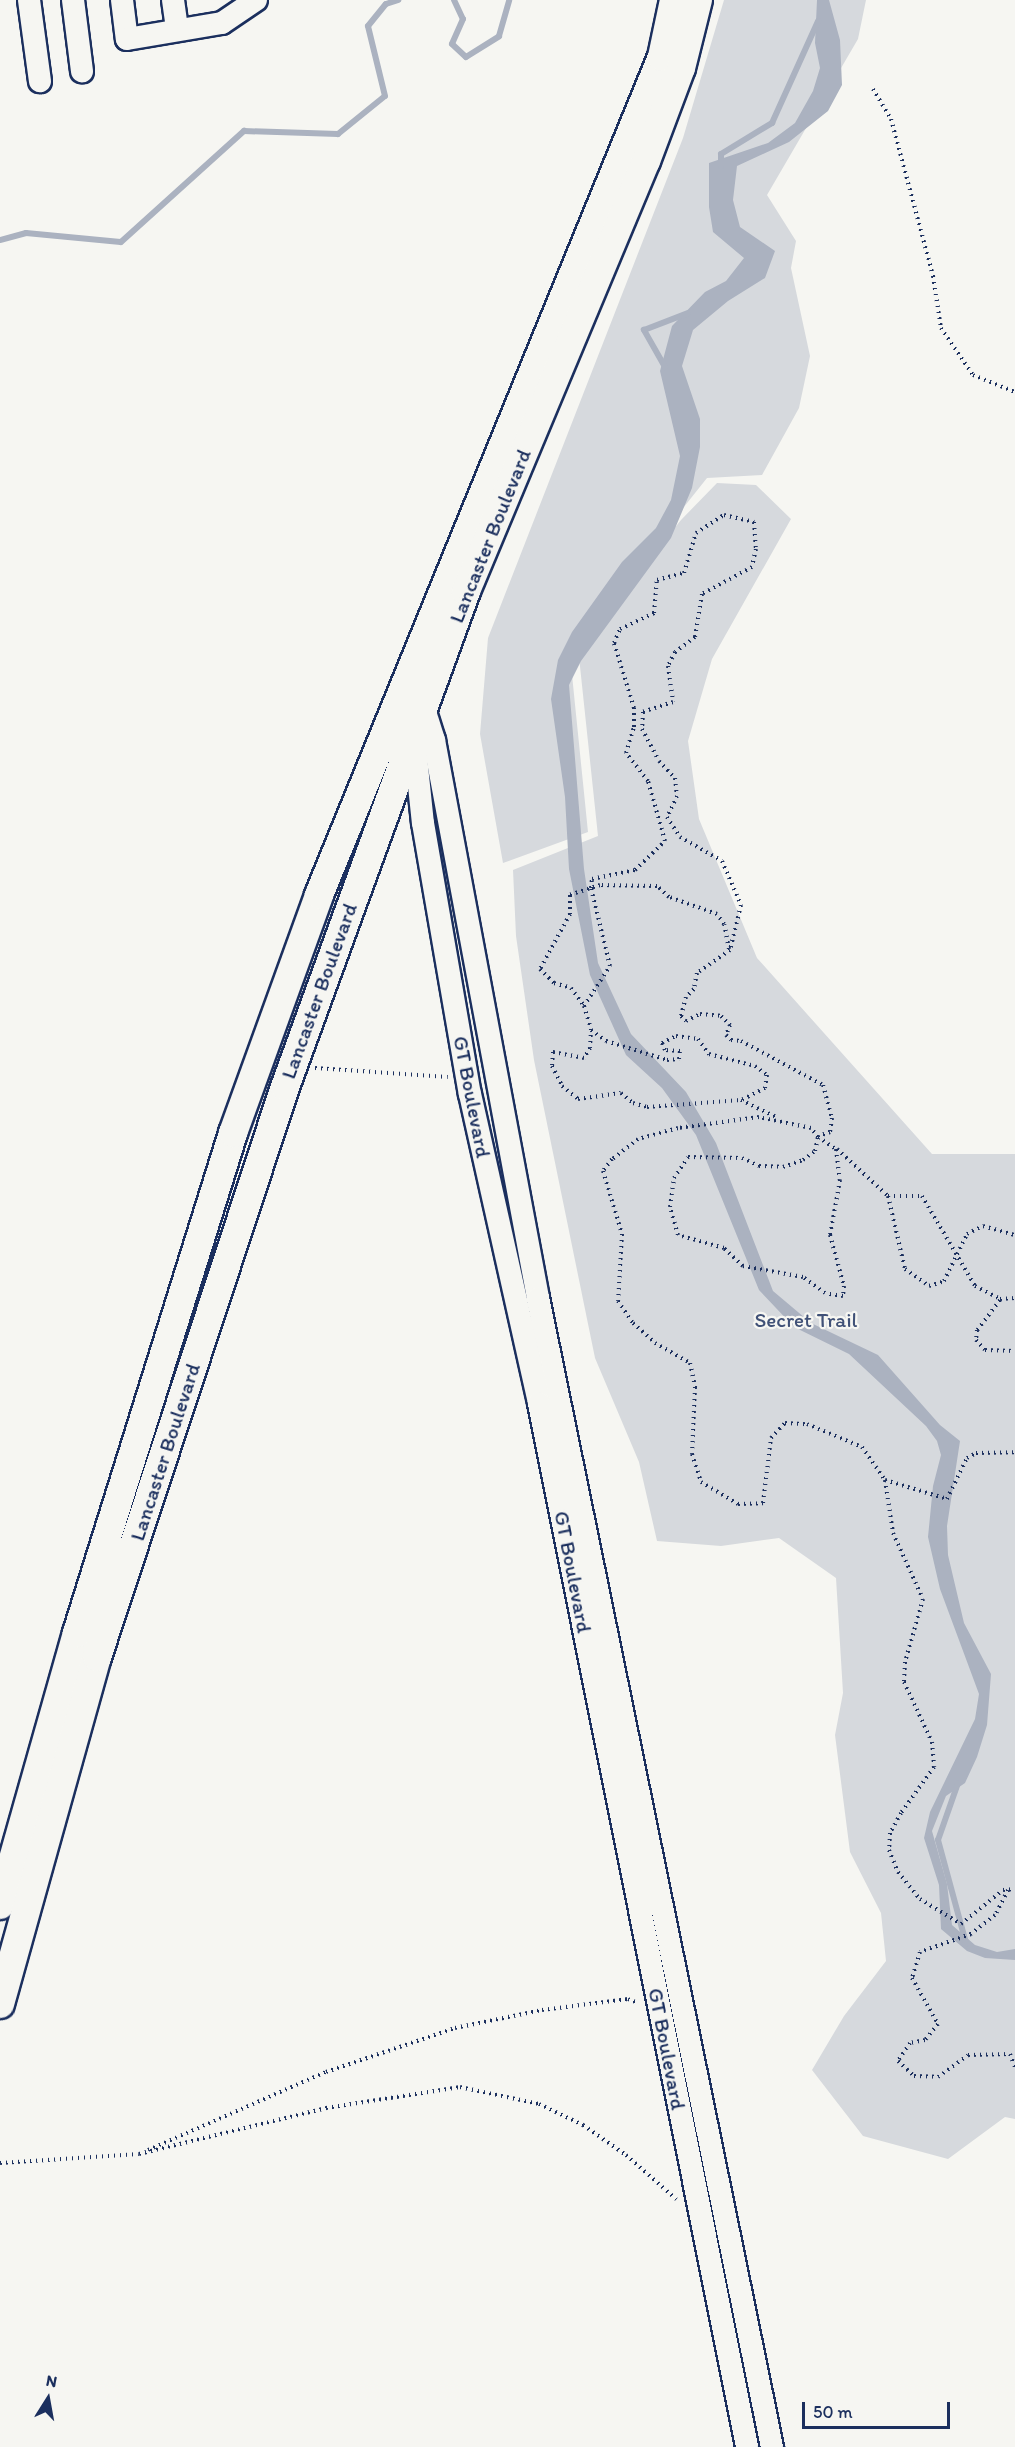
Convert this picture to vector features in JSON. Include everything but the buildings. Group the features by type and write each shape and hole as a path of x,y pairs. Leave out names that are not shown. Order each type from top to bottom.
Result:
{"main road":[{"name":"Lancaster Boulevard","path":"0,1905 77,1633 233,1133 319,895 411,691 662,57 674,0"},
{"name":"Lancaster Boulevard","path":"0,2004 97,1657 285,1088 414,737 411,691 483,550 650,151 681,68 698,0"}],"street":[{"path":"29,0 40,81"},
{"path":"73,0 82,71"},
{"path":"122,0 128,39 177,28 222,23 256,0"},
{"path":"173,0 177,28"},
{"path":"219,0 222,23"},
{"name":"GT Boulevard","path":"411,691 434,740 538,1298 772,2447"},
{"name":"GT Boulevard","path":"414,737 423,823 470,1094 540,1403 747,2447"}],"path":[{"path":"873,89 891,119 933,276 940,328 973,375 1015,392"},
{"path":"584,1006 610,966 588,889 592,879 635,870 665,841 648,782 626,753 634,727 634,708 614,643 620,629 654,613 657,580 684,573 696,533 724,515 754,522 756,549 752,567 702,594 695,637 675,652 668,666 672,702 642,712 642,729 652,748 675,777 677,796 667,817 680,837 722,861 731,875 741,905 730,950 697,973 694,989 686,997 681,1016 686,1021 700,1014 721,1016 730,1025 726,1035 731,1040 741,1041 823,1085 832,1119 830,1132 818,1137"},
{"path":"591,1029 606,1041 667,1060 679,1059 680,1051 665,1050 662,1043 676,1036 698,1039 709,1053 755,1066 767,1076 765,1088 741,1100 647,1107 633,1103 621,1093 578,1099 562,1086 552,1066 554,1052 584,1058 590,1048 591,1029 584,1006 571,988 554,983 540,969 570,914 570,895 600,885 657,886 669,897 717,914 724,924 730,950"},
{"path":"285,1088 307,1070 326,1068 432,1073 458,1080 470,1094"},
{"path":"741,1100 779,1119"},
{"path":"1015,1235 983,1226 967,1234 944,1281 929,1286 905,1269 888,1196 836,1149 818,1137 811,1128 779,1119 759,1117 704,1123 638,1138 612,1159 603,1171 622,1234 618,1301 633,1323 655,1343 690,1363 695,1387 692,1454 701,1482 738,1504 763,1503 771,1438 785,1423 807,1424 862,1447 885,1480 893,1533 923,1599 905,1662 904,1682 932,1742 934,1767 901,1813 890,1833 889,1850 898,1872 920,1899 961,1924 987,1906 1003,1890 1015,1889"},
{"path":"818,1137 815,1150 803,1160 783,1167 721,1158 688,1157 674,1178 670,1207 678,1235 724,1248 751,1269 803,1277 825,1293 843,1296 844,1286 830,1235 840,1180 836,1149"},
{"path":"888,1196 922,1196 955,1258 975,1286 1000,1299 1015,1298"},
{"path":"1000,1299 977,1330 976,1341 986,1350 1015,1351"},
{"path":"885,1480 947,1499 967,1458 976,1453 1015,1452"},
{"path":"1008,1889 995,1915 971,1934 920,1952 912,1978 938,2024 925,2040 910,2043 898,2061 914,2076 938,2077 968,2055 1010,2054 1015,2067"},
{"path":"139,2154 326,2072 455,2028 542,2010 627,1999 645,2006 661,2019"},
{"path":"0,2163 139,2154 326,2108 460,2087 539,2104 583,2125 626,2155 685,2206 702,2226"}],"green space":[{"path":"724,0 866,0 858,39 767,195 796,241 791,268 810,356 799,408 762,475 707,478 629,576 571,665 588,832 503,863 480,734 488,638 683,138"},
{"name":"Secret Trail","path":"717,483 756,485 791,519 712,659 688,741 699,819 757,958 932,1154 1015,1154 1015,2119 1005,2117 948,2159 863,2136 812,2070 844,2016 886,1961 881,1913 850,1852 835,1735 843,1693 836,1578 779,1538 721,1546 657,1541 639,1462 595,1358 534,1060 516,936 513,870 598,836 579,657 610,609 681,520"}],"shaded area":[{"path":"817,0 829,0 840,40 842,85 828,111 789,142 737,166 733,200 740,227 775,251 765,278 728,301 693,330 682,366 700,419 700,447 692,488 671,538 581,661 569,685 584,869 598,963 631,1034 686,1092 716,1143 773,1291 811,1323 878,1355 940,1425 960,1441 947,1526 948,1555 964,1623 991,1674 987,1725 977,1757 965,1783 946,1796 932,1831 947,1884 952,1925 975,1945 997,1952 1015,1949 1015,1960 985,1958 967,1951 941,1929 939,1885 924,1838 930,1812 975,1719 979,1694 940,1589 928,1537 933,1486 941,1455 937,1441 926,1426 849,1354 794,1327 759,1290 696,1135 662,1088 626,1055 590,975 569,869 565,797 551,699 558,660 572,632 622,562 656,528 671,500 680,456 660,371 672,326 705,292 726,281 744,258 713,232 709,207 709,163 768,143 795,123 813,91 820,68 815,43"}],"waterway":[{"path":"0,240 26,233 121,242 244,131 338,134 385,96 368,26 386,4 398,0"},
{"path":"454,0 463,19 452,44 466,57 499,36 509,0"},
{"path":"721,166 721,154 772,123 818,21"},
{"path":"665,367 644,330 688,313"},
{"path":"958,1783 938,1840 966,1943"}]}
